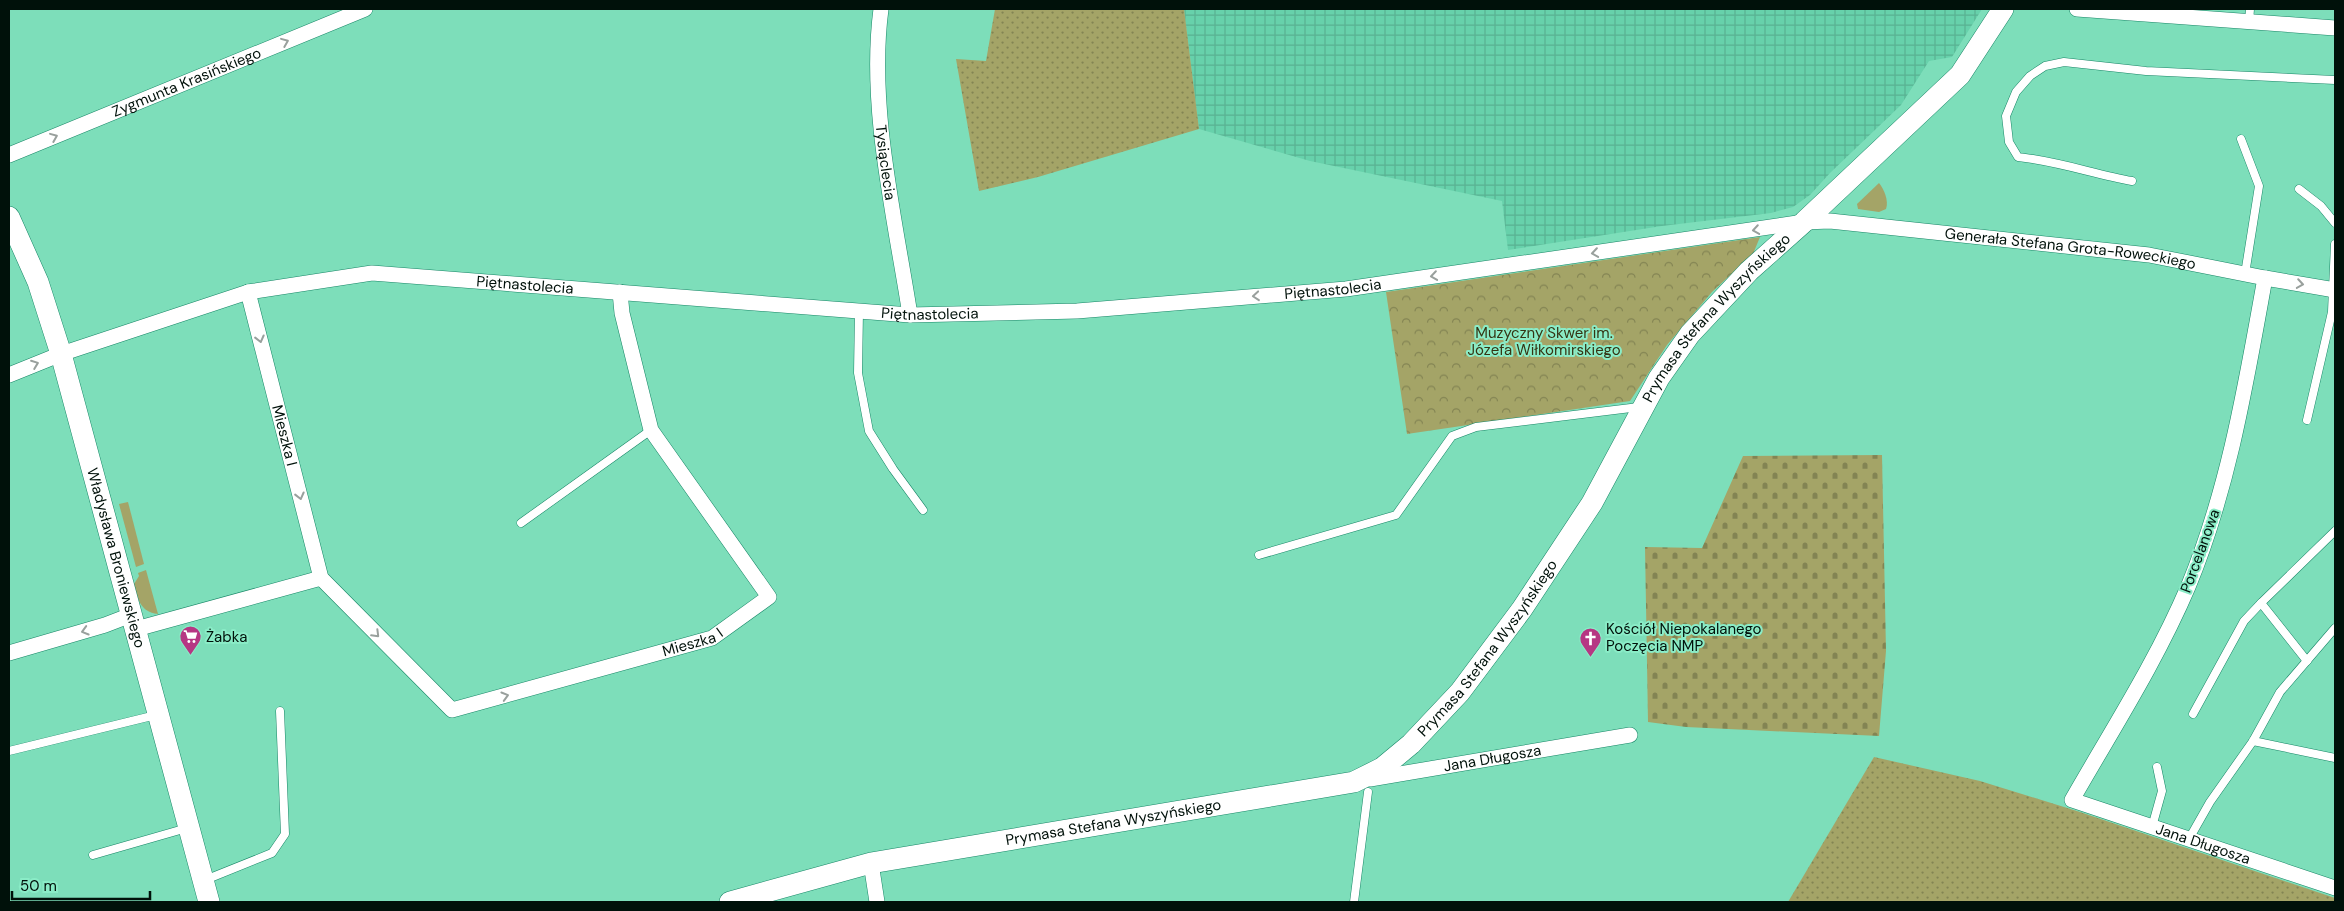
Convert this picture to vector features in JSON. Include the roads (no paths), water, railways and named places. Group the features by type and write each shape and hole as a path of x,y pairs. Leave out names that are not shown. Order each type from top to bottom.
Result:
{"street":[{"name":"Zygmunta Krasińskiego","path":"9,155 365,9"},
{"name":"Tysiąclecia","path":"881,9 878,87 886,158 910,315"},
{"name":"Prymasa Stefana Wyszyńskiego","path":"730,902 871,863 1361,787 1411,744 1460,692 1522,609 1592,503 1659,378 1690,334 1748,271 1804,222 1960,75 2003,9"},
{"path":"2077,9 2250,15 2335,28"},
{"name":"Władysława Broniewskiego","path":"9,217 38,282 61,354 209,902"},
{"name":"Generała Stefana Grota-Roweckiego","path":"1804,222 1830,221 1942,235 2019,240 2140,254 2334,290"},
{"name":"Piętnastolecia","path":"9,374 61,354 248,292 372,273 910,315 1078,311 1346,289 1804,222"},
{"name":"Porcelanowa","path":"2072,800 2151,665 2188,587 2217,506 2233,448 2265,278"},
{"name":"Mieszka I","path":"248,292 321,578 452,710 712,638 769,597 650,430 622,313 620,292"},
{"path":"9,653 105,625 133,622 321,578"},
{"name":"Jana Długosza","path":"1361,787 1630,735"},
{"name":"Jana Długosza","path":"2072,800 2335,888"},
{"path":"871,863 877,902"}],"lane":[{"path":"2132,181 2098,175 2050,160 2018,157 2010,142 2006,116 2016,92 2030,76 2045,66 2064,62 2146,71 2335,80"},
{"path":"2241,139 2259,186 2245,274"},
{"path":"2299,189 2321,206 2335,223"},
{"path":"2307,420 2332,312 2335,244"},
{"path":"859,311 858,374 869,431 893,469 923,510"},
{"path":"1259,555 1396,514 1452,436 1476,427 1643,407"},
{"path":"521,523 650,430"},
{"path":"2194,714 2244,621 2335,531"},
{"path":"2261,603 2307,661"},
{"path":"2189,839 2210,802 2253,741 2280,692 2335,628"},
{"path":"203,880 272,853 284,834 280,711"},
{"path":"9,750 158,714"},
{"path":"2253,741 2335,758"},
{"path":"2152,827 2162,791 2157,767"},
{"path":"1354,902 1361,787"},
{"path":"93,855 189,828"}],"place":[{"name":"Żabka","path":"190,656"},
{"name":"Kościół Niepokalanego Poczęcia NMP","path":"1590,657"}],"park label":[{"name":"Muzyczny Skwer im. Józefa Wiłkomirskiego","path":"1544,342"}]}
